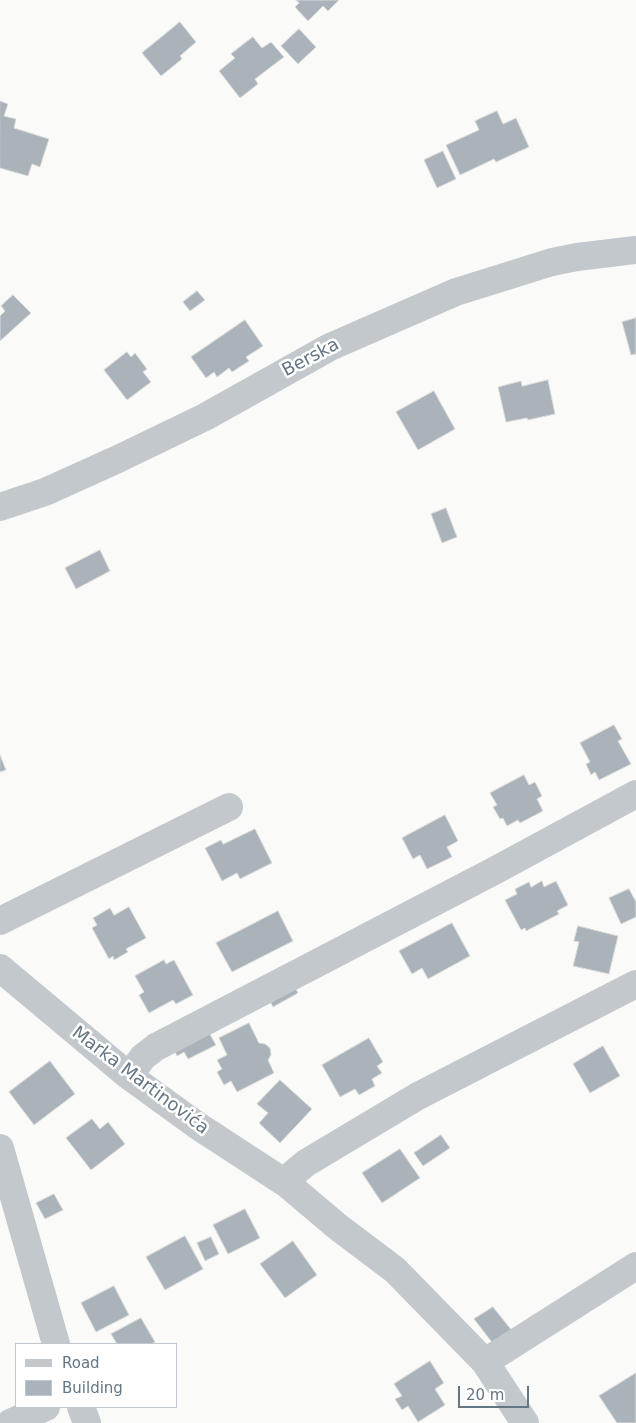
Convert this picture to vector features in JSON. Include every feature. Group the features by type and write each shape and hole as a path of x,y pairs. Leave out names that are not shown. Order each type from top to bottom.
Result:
{"street":[{"name":"Berska","path":"0,507 45,492 118,459 205,417 330,347 456,292 552,262 636,250"},
{"path":"129,1076 144,1057 156,1048 476,881 636,794"},
{"path":"0,921 229,807"},
{"name":"Marka Martinovića","path":"0,968 129,1076 198,1126 287,1184 338,1227 395,1270 485,1362 513,1419"},
{"path":"287,1184 294,1173 306,1163 418,1096 636,984"},
{"path":"458,1075 469,1080 478,1081 486,1078 636,998"},
{"path":"0,1148 56,1343"},
{"path":"485,1362 636,1266"},
{"path":"10,1423 44,1408"},
{"path":"81,1408 88,1423"}],"building":[{"path":"296,0 339,0 328,11 323,6 308,21 295,7 299,3"},
{"path":"180,22 196,42 180,56 182,59 161,76 142,53"},
{"path":"299,29 316,47 298,64 281,46"},
{"path":"253,37 262,48 271,42 284,57 255,79 258,84 240,98 219,71 235,58 231,54"},
{"path":"0,101 8,104 4,116 16,119 14,128 49,139 40,167 32,164 28,176 0,168"},
{"path":"497,111 503,124 516,118 529,147 496,162 494,159 460,175 446,145 479,130 475,121"},
{"path":"443,151 456,179 437,188 424,160"},
{"path":"197,291 205,300 190,311 183,302"},
{"path":"13,295 31,313 0,341 0,316 5,311 1,306"},
{"path":"636,318 636,354 631,355 622,322"},
{"path":"245,320 263,346 246,357 249,361 232,372 229,368 217,377 214,372 206,378 191,357"},
{"path":"127,352 131,357 135,353 147,369 143,372 151,382 127,400 104,370"},
{"path":"548,380 555,414 528,420 527,418 506,422 498,387 521,381 522,386"},
{"path":"434,391 455,429 418,450 396,412"},
{"path":"446,508 457,537 442,543 431,514"},
{"path":"100,550 110,571 76,589 65,568"},
{"path":"614,725 622,739 618,741 631,764 599,780 595,772 591,775 586,764 590,762 580,743"},
{"path":"0,755 6,770 0,772"},
{"path":"524,775 529,785 535,782 542,796 537,799 543,811 520,823 518,820 507,826 503,818 500,819 493,807 497,805 490,793"},
{"path":"445,815 458,841 447,847 452,857 427,869 420,855 413,859 402,838"},
{"path":"255,829 272,863 240,879 237,873 222,881 205,848 221,840 223,844"},
{"path":"542,881 544,887 556,881 568,905 557,911 559,914 526,931 525,928 521,930 505,900 517,894 515,889 529,882 531,887"},
{"path":"629,889 636,902 636,917 621,924 609,898"},
{"path":"129,907 146,938 126,949 128,952 114,960 113,956 109,959 92,928 97,925 93,918 110,908 114,915"},
{"path":"278,911 293,941 232,972 216,943"},
{"path":"452,923 470,956 428,979 422,968 412,974 399,951"},
{"path":"578,926 618,936 609,974 573,966 579,942 574,941"},
{"path":"164,960 166,964 174,960 193,995 176,1004 173,1000 149,1013 139,995 144,992 135,976"},
{"path":"293,983 298,993 273,1007 268,997"},
{"path":"249,1023 259,1043 265,1044 270,1048 271,1055 268,1060 274,1073 237,1092 231,1081 224,1085 217,1072 222,1069 217,1060 227,1055 219,1038"},
{"path":"207,1029 216,1045 188,1059 184,1052 177,1056 173,1047"},
{"path":"369,1038 383,1062 377,1066 382,1073 372,1079 375,1086 359,1095 355,1089 340,1097 322,1065"},
{"path":"603,1046 620,1076 590,1093 573,1064"},
{"path":"50,1061 75,1094 34,1125 9,1092"},
{"path":"280,1080 312,1109 280,1143 259,1123 268,1113 257,1104"},
{"path":"92,1119 100,1129 108,1122 125,1144 91,1170 66,1138"},
{"path":"441,1135 450,1148 423,1166 414,1153"},
{"path":"400,1149 420,1178 382,1203 362,1173"},
{"path":"54,1194 63,1210 45,1219 36,1203"},
{"path":"245,1209 260,1238 228,1254 213,1225"},
{"path":"185,1236 203,1269 165,1290 146,1257"},
{"path":"211,1237 219,1254 205,1261 197,1243"},
{"path":"293,1241 317,1275 285,1298 260,1264"},
{"path":"114,1286 129,1315 96,1332 81,1303"},
{"path":"493,1307 513,1332 494,1345 474,1319"},
{"path":"141,1318 155,1342 116,1343 111,1334"},
{"path":"430,1361 444,1383 435,1389 445,1405 418,1422 408,1406 402,1410 395,1399 402,1396 394,1384"},
{"path":"636,1373 636,1423 617,1423 599,1396"}]}
